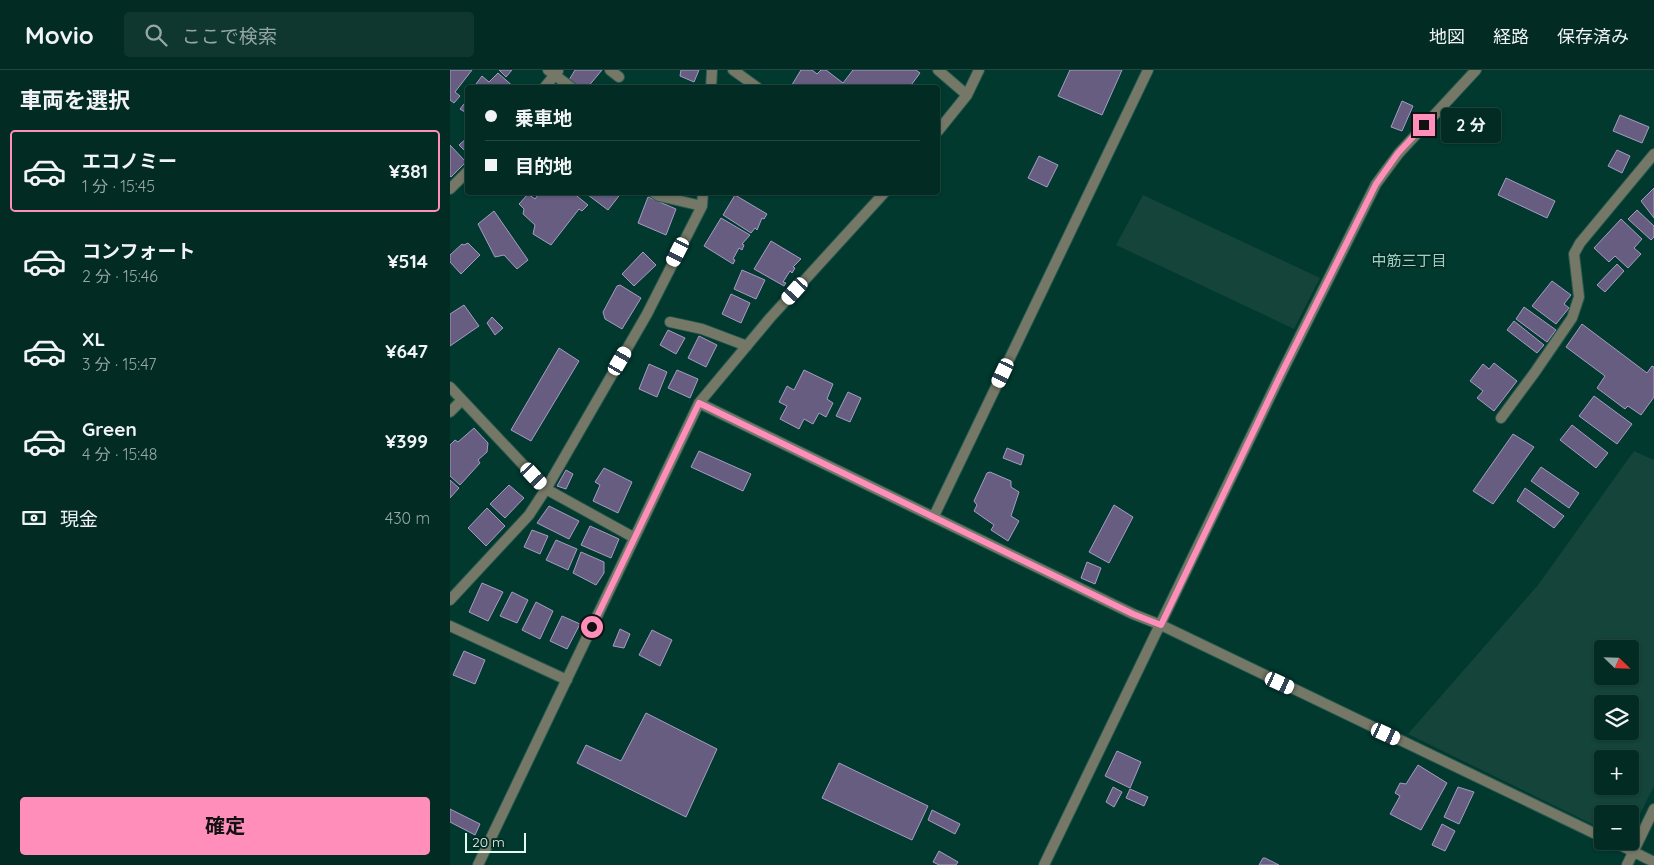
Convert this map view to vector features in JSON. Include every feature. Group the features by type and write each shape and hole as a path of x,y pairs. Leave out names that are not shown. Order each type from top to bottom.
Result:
{"street":[{"path":"610,70 619,77"},
{"path":"711,85 712,70"},
{"path":"733,70 754,85"},
{"path":"938,70 968,95"},
{"path":"940,128 968,95 979,70"},
{"path":"934,516 1148,70"},
{"path":"1044,865 1281,374 1376,184 1398,153 1476,70"},
{"path":"546,85 554,72 569,85"},
{"path":"1501,418 1536,372 1572,318 1579,297 1574,254 1580,242 1654,154"},
{"path":"450,189 465,174"},
{"path":"657,195 702,206"},
{"path":"450,600 530,515 647,314 702,206 703,195"},
{"path":"478,865 699,403 747,346 882,195"},
{"path":"670,322 702,329 747,346"},
{"path":"450,387 546,489 634,537"},
{"path":"450,412 462,400"},
{"path":"699,403 1133,614 1161,625 1594,833"},
{"path":"450,626 566,680"},
{"path":"1627,865 1654,809"},
{"path":"1630,850 1654,862"}],"shaded area":[{"path":"1143,195 1320,278 1294,329 1116,245"},
{"path":"1634,451 1654,460 1654,786 1639,816 1639,805 1594,805 1594,825 1408,734 1538,585"}],"building":[{"path":"450,70 472,70 455,92 460,96 454,103 450,100"},
{"path":"499,70 512,70 506,77"},
{"path":"575,70 602,70 590,85 575,85 569,80"},
{"path":"681,70 699,70 694,82 680,76"},
{"path":"801,70 812,70 817,74 821,70 826,70 843,83 853,70 916,70 920,73 911,85 792,85"},
{"path":"1070,70 1122,70 1102,115 1058,96"},
{"path":"498,73 512,85 476,84 482,76 489,82"},
{"path":"1402,101 1413,106 1402,131 1391,127"},
{"path":"465,103 465,112 460,109"},
{"path":"1620,115 1649,127 1642,143 1613,131"},
{"path":"465,140 465,151 459,145"},
{"path":"450,145 465,163 450,176"},
{"path":"1617,150 1630,156 1622,173 1608,166"},
{"path":"1039,156 1058,165 1047,187 1028,178"},
{"path":"1506,178 1555,201 1547,218 1498,195"},
{"path":"1654,188 1654,218 1641,201"},
{"path":"527,195 535,199 538,195 576,195 588,205 582,211 579,209 551,245 533,234 535,225 523,214 524,209 519,204"},
{"path":"588,195 620,195 608,210"},
{"path":"735,195 767,214 764,219 762,218 757,230 755,228 751,233 723,215"},
{"path":"648,197 676,209 666,235 638,223"},
{"path":"1637,210 1654,226 1654,237 1651,240 1628,219"},
{"path":"494,211 528,260 517,269 504,255 495,257 478,224"},
{"path":"721,218 750,235 742,244 744,245 742,250 739,248 733,259 735,260 733,264 704,246"},
{"path":"1621,219 1642,239 1634,248 1641,254 1628,268 1615,256 1609,262 1594,248"},
{"path":"771,241 801,259 793,267 795,268 792,273 790,271 783,282 786,283 784,286 754,269"},
{"path":"468,243 480,255 461,274 450,262 450,255 462,244"},
{"path":"643,252 656,265 634,286 622,274"},
{"path":"1617,264 1624,271 1605,292 1597,285"},
{"path":"742,270 765,280 756,299 734,289"},
{"path":"1552,281 1571,295 1564,304 1569,308 1556,324 1532,306"},
{"path":"620,285 641,298 622,329 605,319 603,312 617,286"},
{"path":"731,294 750,303 741,323 722,314"},
{"path":"464,305 479,326 450,346 450,314"},
{"path":"1524,307 1556,330 1547,342 1516,319"},
{"path":"492,317 503,328 495,335 487,323"},
{"path":"1514,321 1544,345 1537,353 1507,330"},
{"path":"1582,324 1647,373 1652,366 1654,367 1654,397 1641,415 1628,406 1625,409 1597,388 1605,376 1566,347"},
{"path":"668,330 685,338 676,354 660,345"},
{"path":"699,336 717,345 706,367 688,358"},
{"path":"559,348 579,361 531,441 511,430"},
{"path":"1494,363 1517,381 1494,411 1477,398 1483,391 1470,381 1483,364 1489,369"},
{"path":"649,364 667,372 657,397 639,389"},
{"path":"677,370 698,379 690,398 668,388"},
{"path":"804,370 833,384 827,399 833,403 826,417 819,413 813,424 804,419 799,429 780,419 787,406 779,402 787,386 794,390"},
{"path":"848,392 861,398 850,422 836,416"},
{"path":"1594,396 1632,424 1617,444 1579,416"},
{"path":"1572,425 1608,453 1596,468 1560,440"},
{"path":"474,428 488,443 487,452 478,460 480,463 460,485 450,476 450,445 455,440 458,442"},
{"path":"1513,434 1534,447 1493,504 1473,491"},
{"path":"1007,448 1024,455 1021,465 1003,458"},
{"path":"699,451 751,474 743,491 691,467"},
{"path":"1541,467 1579,493 1569,508 1531,481"},
{"path":"604,468 632,482 618,513 593,501 600,485 595,482"},
{"path":"566,470 573,474 566,489 557,486"},
{"path":"990,472 1011,481 1011,487 1019,492 1011,516 1019,521 1008,541 991,530 994,525 974,511 977,505 974,501 987,473"},
{"path":"450,480 459,488 450,498"},
{"path":"509,485 524,498 505,518 490,504"},
{"path":"1525,488 1564,516 1554,528 1517,501"},
{"path":"1114,505 1133,517 1109,563 1089,552"},
{"path":"549,506 579,521 569,539 537,523"},
{"path":"487,508 505,526 486,546 468,528"},
{"path":"590,526 619,539 611,558 581,545"},
{"path":"532,530 548,536 540,554 524,547"},
{"path":"556,540 577,549 568,570 546,560"},
{"path":"581,552 604,562 604,573 596,585 573,573"},
{"path":"1087,562 1101,568 1095,584 1081,578"},
{"path":"482,583 503,592 488,621 469,612"},
{"path":"512,592 528,600 517,623 500,616"},
{"path":"536,602 553,611 540,639 522,630"},
{"path":"562,616 580,624 567,649 550,641"},
{"path":"620,629 630,634 624,648 613,646"},
{"path":"652,630 672,640 660,666 639,655"},
{"path":"464,651 485,660 475,684 453,675"},
{"path":"646,713 717,749 686,817 577,763 586,745 621,761"},
{"path":"1117,751 1141,762 1130,788 1105,776"},
{"path":"839,763 928,806 912,840 822,798"},
{"path":"1418,765 1447,783 1421,830 1390,814 1400,796 1395,793 1400,783 1406,784"},
{"path":"1113,787 1122,792 1114,807 1106,802"},
{"path":"1458,787 1474,792 1459,824 1444,817"},
{"path":"1130,789 1148,797 1144,806 1126,798"},
{"path":"450,809 480,824 475,835 450,822"},
{"path":"932,810 960,824 955,834 928,820"},
{"path":"1442,824 1455,831 1445,851 1432,845"},
{"path":"939,851 958,862 956,865 939,865 933,862"},
{"path":"1263,858 1265,858 1279,865 1259,865"}],"district":[{"name":"中筋三丁目","path":"1409,261"}],"route":[{"path":"592,627 699,403 1024,559 1133,614 1161,625 1281,374 1376,184 1398,153 1424,125"}]}
